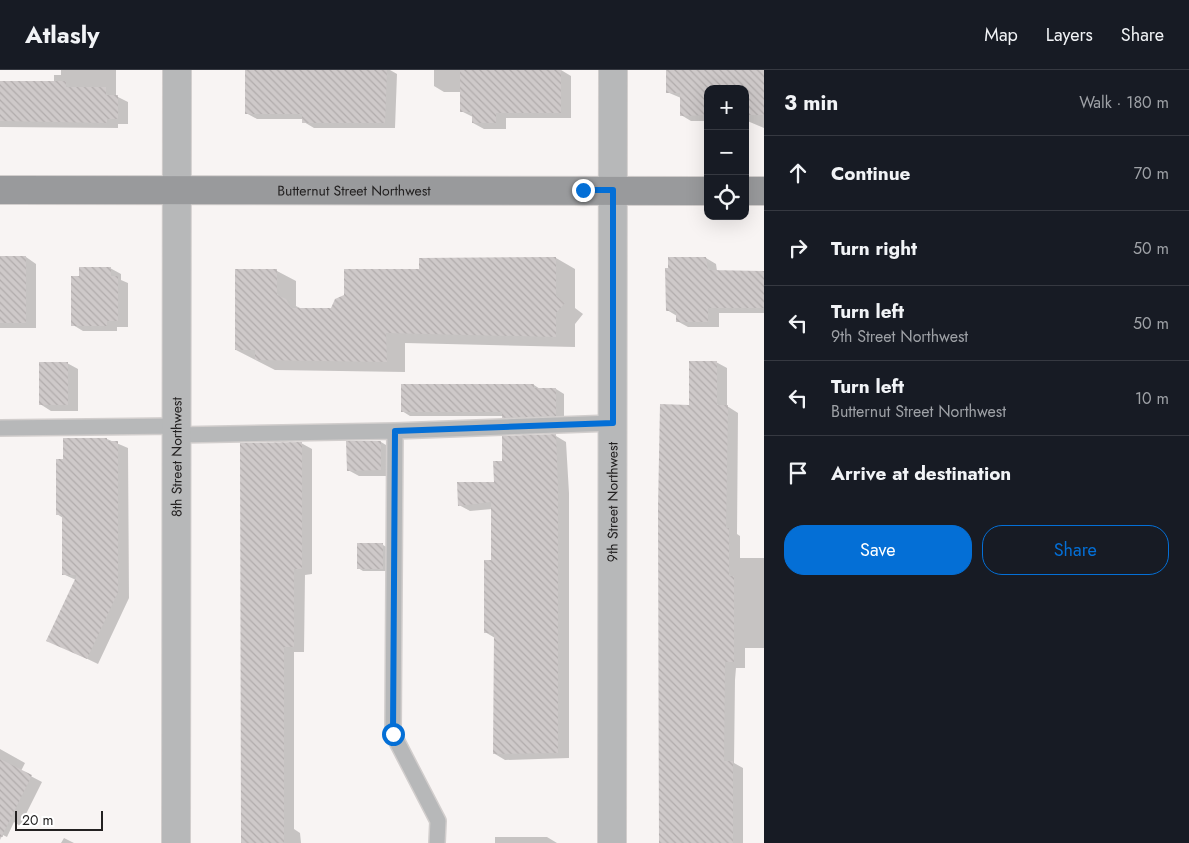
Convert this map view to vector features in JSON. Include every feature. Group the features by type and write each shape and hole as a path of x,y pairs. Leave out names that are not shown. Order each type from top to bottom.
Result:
{"street":[{"name":"8th Street Northwest","path":"176,843 176,430 179,191 177,70"},
{"name":"9th Street Northwest","path":"612,843 613,70"},
{"name":"Butternut Street Northwest","path":"0,190 704,191"},
{"path":"749,191 764,191"}],"lane":[{"path":"0,428 395,431 613,423"},
{"path":"395,431 393,734 438,822 438,843"}],"building":[{"path":"245,70 387,70 385,123 302,123 302,114 245,114"},
{"path":"460,70 561,70 561,113 496,113 496,123 472,123 472,112 460,112"},
{"path":"666,70 764,70 764,115 749,115 749,85 704,85 704,115 680,116 680,93 666,93"},
{"path":"0,81 66,81 66,87 106,87 106,95 118,95 118,119 107,119 107,123 0,121"},
{"path":"0,256 26,256 26,323 0,323"},
{"path":"556,257 556,296 565,303 556,313 556,337 386,333 387,362 255,360 255,350 235,350 235,269 277,269 277,295 286,299 291,308 331,308 335,299 344,295 344,269 419,269 419,258"},
{"path":"668,257 706,257 708,270 764,271 764,308 708,308 708,322 676,322 676,311 666,311 665,268 668,268"},
{"path":"79,267 111,267 111,276 118,276 118,321 107,321 107,326 71,326 71,276 79,276"},
{"path":"689,361 717,361 717,405 728,405 726,528 729,528 729,576 734,576 734,662 725,662 724,761 733,761 733,843 659,843 658,508 660,404 689,405"},
{"path":"39,362 68,362 68,405 39,405"},
{"path":"401,384 534,384 534,388 556,388 556,416 502,418 502,412 401,412"},
{"path":"556,434 558,487 558,753 493,754 494,633 484,633 484,560 491,560 491,502 458,506 457,482 494,482 493,461 502,461 502,436"},
{"path":"63,438 107,438 107,441 118,441 118,592 87,659 46,641 77,575 62,575 62,515 56,515 56,459 63,459"},
{"path":"346,441 381,441 381,470 347,471"},
{"path":"302,442 302,569 294,569 294,647 284,647 284,843 241,843 240,443"},
{"path":"357,543 383,543 383,569 357,569"},
{"path":"0,759 32,775 0,840"}],"route":[{"path":"393,734 395,431 613,423 613,190 583,190"}]}
